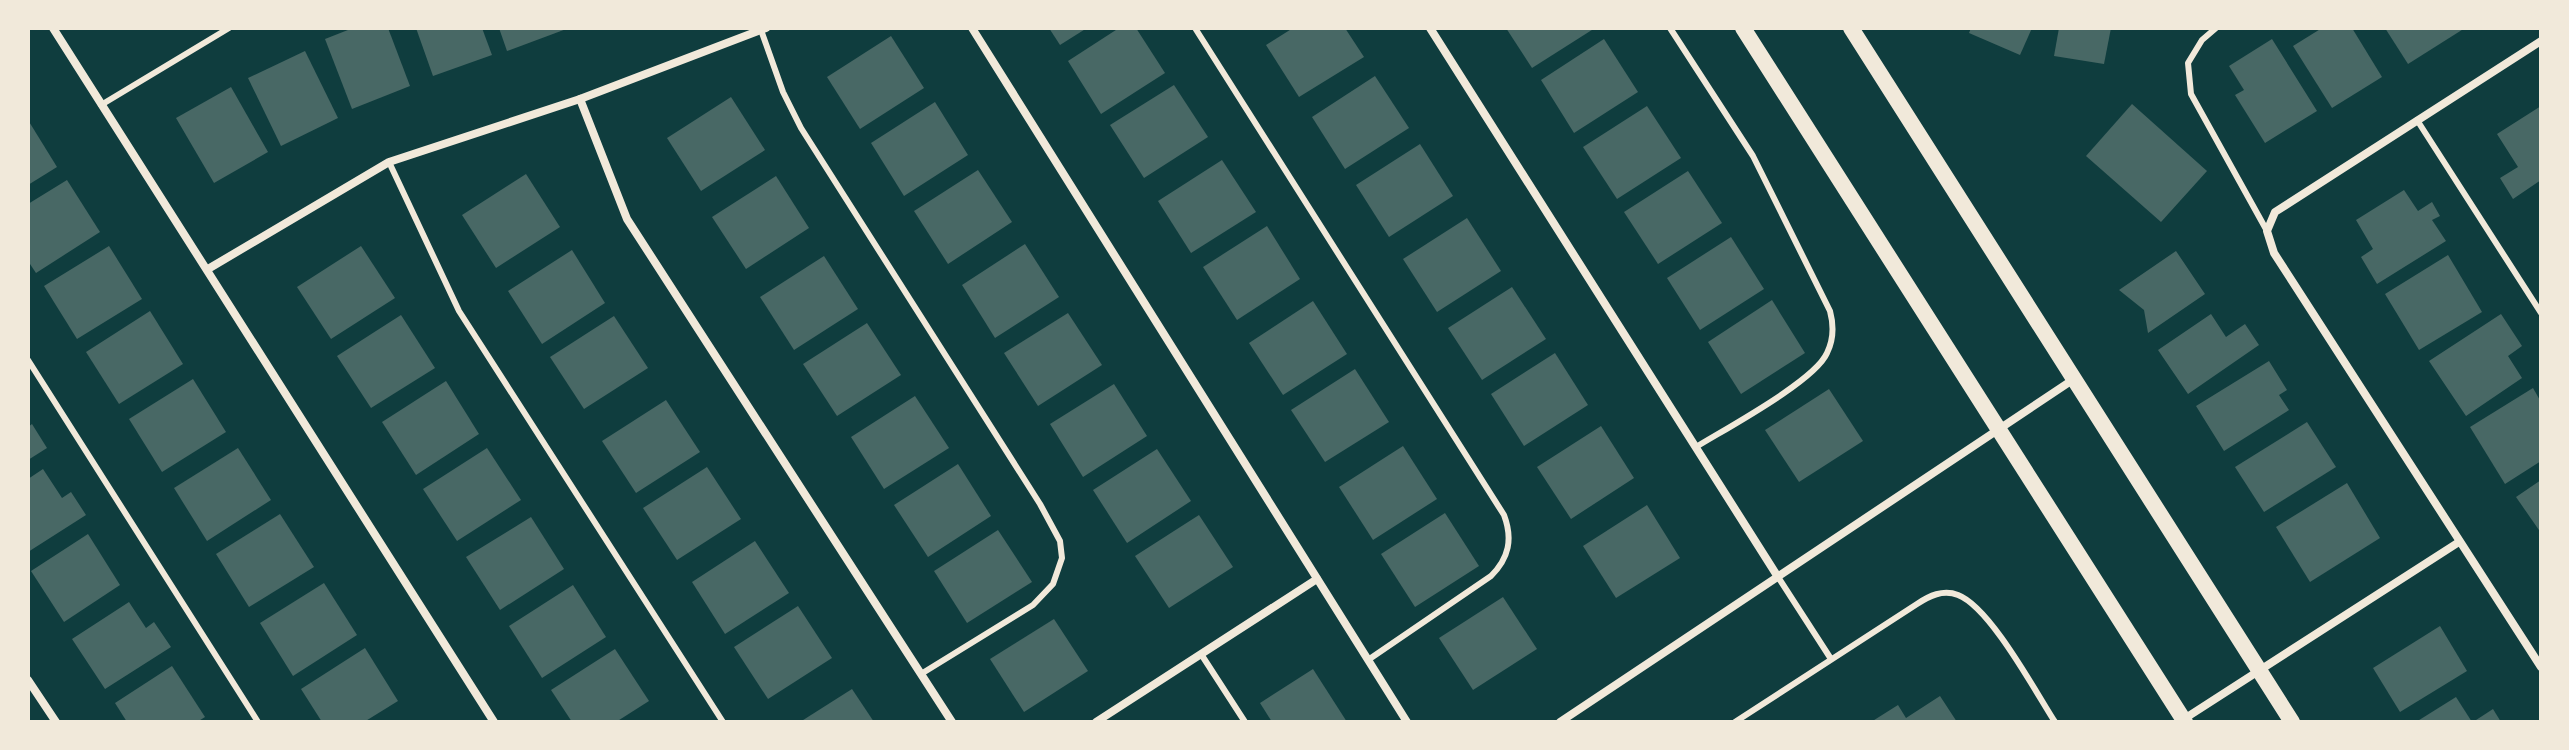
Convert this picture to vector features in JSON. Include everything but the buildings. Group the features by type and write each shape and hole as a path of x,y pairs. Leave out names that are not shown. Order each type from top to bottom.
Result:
{"main road":[{"path":"1743,28 2000,428 2182,721"},
{"path":"1851,28 2292,722"}],"street":[{"path":"53,28 494,722"},
{"path":"972,28 1407,722"},
{"path":"1430,28 1778,577"},
{"path":"208,269 389,162 580,99 764,29"},
{"path":"2541,41 2275,212 2267,231 2274,253 2541,667"},
{"path":"580,99 627,219 952,722"},
{"path":"1560,722 2074,379"},
{"path":"2182,721 2459,542"},
{"path":"1096,722 1317,579"},
{"path":"28,680 56,722"}],"lane":[{"path":"101,105 229,28"},
{"path":"1195,28 1509,527 1508,549 1499,568 1491,576 1368,660"},
{"path":"1670,28 1753,156 1830,311 1834,328 1827,355 1814,369 1696,447"},
{"path":"2216,28 2202,40 2188,63 2191,94 2267,231"},
{"path":"764,29 783,92 801,128 1040,504 1060,541 1062,558 1057,576 1043,596 921,674"},
{"path":"2417,120 2541,313"},
{"path":"389,162 459,311 723,722"},
{"path":"28,360 258,722"},
{"path":"1778,577 1831,659"},
{"path":"1735,722 1928,597 1945,593 1959,595 1981,612 2055,722"},
{"path":"1201,654 1245,722"}]}
